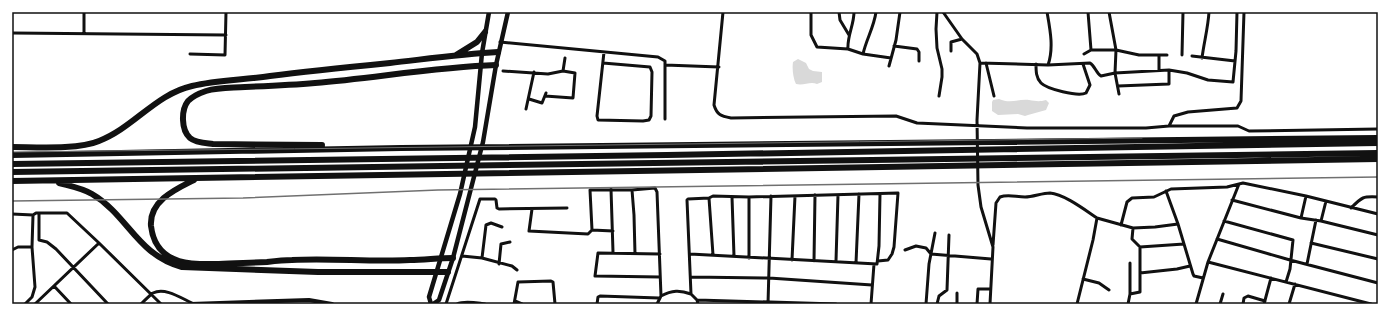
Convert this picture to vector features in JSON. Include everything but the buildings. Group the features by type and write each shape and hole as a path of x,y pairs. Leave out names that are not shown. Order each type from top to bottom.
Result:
{"highway":[{"path":"455,56 476,42 485,32"},
{"path":"12,147 74,146 95,143 119,130 162,99 191,86 310,71 498,52"},
{"path":"401,148 392,146 213,144 195,142 189,138 184,125 184,112 188,102 195,95 222,88 314,83 444,68 496,65"},
{"path":"12,155 401,148 1378,138"},
{"path":"12,164 667,156 1378,143"},
{"path":"12,172 1378,153"},
{"path":"12,182 1378,159"},
{"path":"195,179 171,192 165,197 158,205 152,217 152,234 156,243 162,252 180,262 204,264 291,260 410,260 452,258"},
{"path":"52,181 92,194 116,215 137,239 154,255 164,261 182,267 318,272 448,272"},
{"path":"409,271 410,260"}],"main road":[{"path":"489,12 480,65 475,127 460,194 429,297 432,304 439,300 469,197 483,142 498,52 508,12"}],"street":[{"path":"84,12 84,33"},
{"path":"190,54 225,55 226,12"},
{"path":"723,12 719,67 715,87 714,104 716,112 722,116 732,118 896,116 917,123 1027,128 1238,126 1249,131 1378,130"},
{"path":"811,12 811,35 817,47 848,49 863,54 891,58"},
{"path":"839,12 840,20 849,35"},
{"path":"848,49 849,35 854,20 854,12"},
{"path":"863,54 876,12"},
{"path":"889,66 900,12"},
{"path":"937,12 937,48 942,69 939,96"},
{"path":"943,12 962,39 968,46 975,50 980,63 977,120 978,185 982,213 993,247"},
{"path":"1047,12 1050,38 1048,65"},
{"path":"1088,12 1091,50"},
{"path":"1109,12 1116,50 1115,73 1119,94"},
{"path":"1182,55 1183,12"},
{"path":"1202,58 1205,36 1208,27 1209,12"},
{"path":"980,63 1048,65 1090,63 1100,75 1169,70 1187,73 1208,80 1233,82 1236,51 1237,12"},
{"path":"1169,126 1174,116 1188,112 1237,108 1241,101 1244,12"},
{"path":"12,33 226,35"},
{"path":"951,51 951,42 962,39"},
{"path":"500,42 658,57 665,61 665,119"},
{"path":"894,46 917,49 919,52 919,61"},
{"path":"1084,54 1091,50 1116,50 1140,55 1167,56"},
{"path":"603,63 648,66 651,68 651,116 649,120 599,120 598,118 603,63 604,52"},
{"path":"1158,70 1159,56"},
{"path":"1192,56 1235,61"},
{"path":"562,71 565,58"},
{"path":"986,63 994,96"},
{"path":"1036,64 1038,79 1045,86 1080,95 1086,93 1090,85 1083,64"},
{"path":"665,65 719,67"},
{"path":"1118,86 1168,84 1169,70"},
{"path":"503,71 548,74 562,71 576,74 573,98 545,94 543,102 540,103 529,99"},
{"path":"526,109 534,72"},
{"path":"1196,304 1208,262 1239,184"},
{"path":"1122,225 1127,202 1132,198 1154,197 1171,189 1227,187 1239,184 1306,196 1378,214"},
{"path":"611,189 613,252"},
{"path":"592,230 590,190 656,189 660,254 660,297 657,304"},
{"path":"632,190 635,254"},
{"path":"1166,191 1194,276 1203,278"},
{"path":"990,304 991,259 996,203 1000,197 1026,197 1050,193 1060,196 1097,218 1133,228 1178,224"},
{"path":"856,263 858,194"},
{"path":"871,304 872,285 876,263 880,194"},
{"path":"690,254 856,263 876,263 888,260 892,254 898,194 749,197 713,196 709,198 688,199 691,294"},
{"path":"814,261 815,195"},
{"path":"836,261 838,195"},
{"path":"768,303 771,196"},
{"path":"792,260 794,196"},
{"path":"1301,218 1306,196"},
{"path":"1351,208 1361,198 1367,196 1378,197"},
{"path":"732,197 734,256"},
{"path":"749,197 749,258"},
{"path":"446,304 479,200 481,198 496,199 496,206 499,209 567,208"},
{"path":"709,198 713,255"},
{"path":"1232,200 1301,218 1322,220 1378,235"},
{"path":"1322,220 1326,201"},
{"path":"532,209 529,231 586,235 592,230 613,231"},
{"path":"39,213 39,240 47,242 56,249 108,304"},
{"path":"12,214 67,213 161,304"},
{"path":"25,304 32,297 35,287 32,246 33,214"},
{"path":"1078,304 1097,218"},
{"path":"1307,264 1316,220"},
{"path":"1224,221 1293,240 1290,270 1286,282"},
{"path":"482,258 486,225 491,222 502,227"},
{"path":"1130,294 1138,294 1140,292 1140,247 1132,239 1133,228"},
{"path":"926,304 930,254 935,233"},
{"path":"937,304 939,296 947,290 949,235"},
{"path":"1217,239 1378,283"},
{"path":"499,264 501,244 510,242"},
{"path":"1311,242 1378,259"},
{"path":"36,304 99,243"},
{"path":"1140,247 1184,244"},
{"path":"12,250 18,247 32,246"},
{"path":"905,250 916,246 922,246 926,248 930,254"},
{"path":"660,254 613,252 598,253 594,276 660,277"},
{"path":"930,254 991,259"},
{"path":"462,256 482,258 499,264 512,266 517,270"},
{"path":"1208,262 1371,304"},
{"path":"1128,304 1130,294 1130,263"},
{"path":"1140,272 1177,269 1190,266"},
{"path":"691,277 769,278 872,285"},
{"path":"1243,304 1244,298 1248,296 1264,302 1271,278"},
{"path":"1083,279 1099,283 1109,290"},
{"path":"522,304 515,303 518,282 551,281 553,282 555,304"},
{"path":"1290,304 1295,284"},
{"path":"54,286 71,304"},
{"path":"977,304 978,289 990,289"},
{"path":"597,304 600,296 660,297 668,292 676,291 691,294 697,300 698,304"},
{"path":"141,304 152,294 157,292 164,292 191,304 273,302 309,302 332,304"},
{"path":"957,304 958,293"},
{"path":"1220,304 1223,294"},
{"path":"697,300 836,304"},
{"path":"457,304 460,302 485,304"}],"shaded area":[{"path":"798,59 806,63 809,69 822,72 822,82 817,84 796,84 793,76 793,62"},
{"path":"999,99 1010,101 1046,100 1049,103 1046,110 1025,116 1018,114 998,115 992,111 992,102 993,100"}],"tram line":[{"path":"12,152 1142,138"}],"railway":[{"path":"12,201 243,198 438,190 1378,177"}]}
